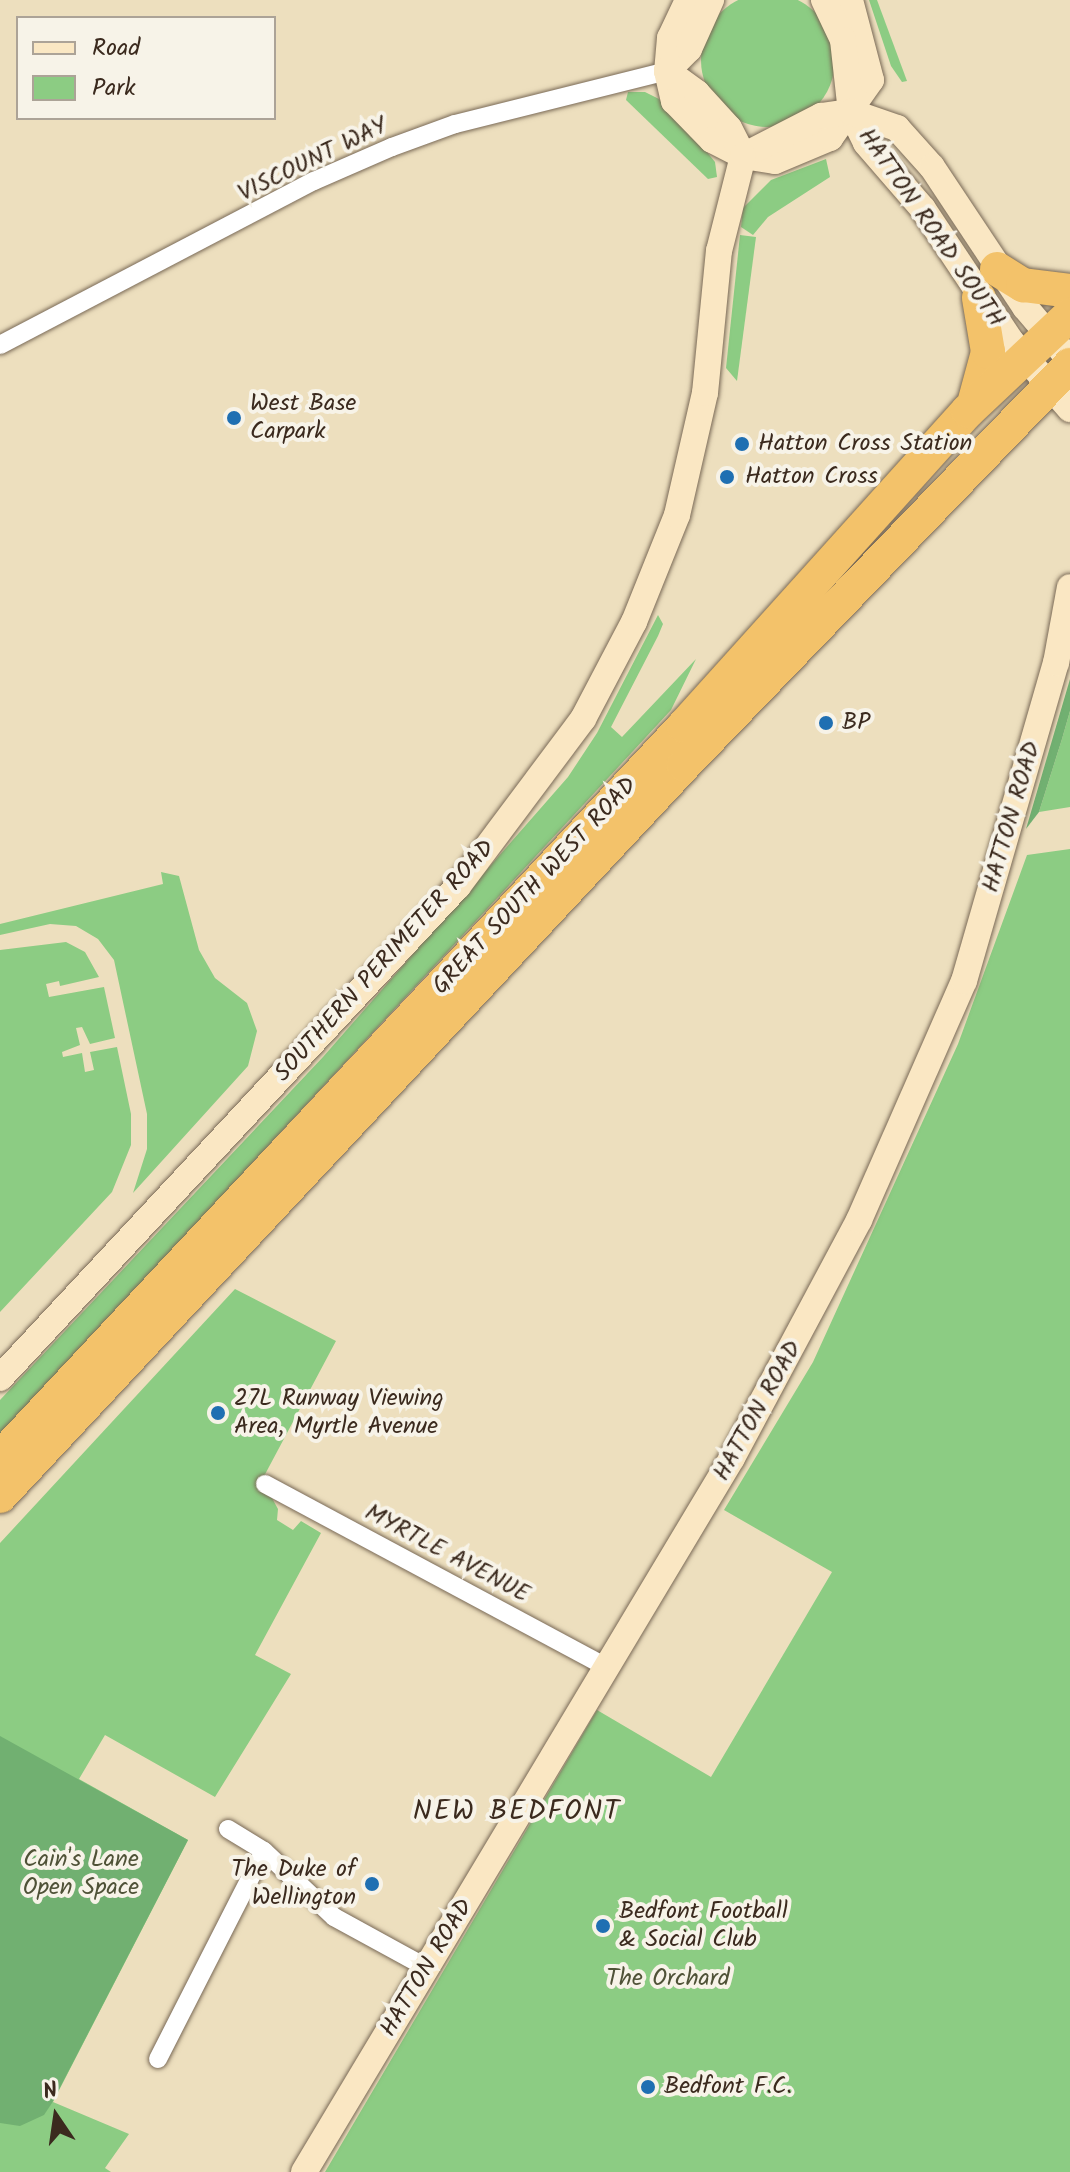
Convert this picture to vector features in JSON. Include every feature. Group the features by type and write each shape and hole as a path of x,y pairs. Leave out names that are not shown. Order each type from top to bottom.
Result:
{"highway":[{"path":"997,269 1023,285 1070,291"},
{"path":"968,411 988,360 987,322 979,298"},
{"name":"GREAT SOUTH WEST ROAD","path":"0,1458 663,749 968,411 1050,354"},
{"name":"GREAT SOUTH WEST ROAD","path":"0,1496 695,754 1050,354"}],"street":[{"path":"667,71 670,38 688,0"},
{"path":"667,71 689,49 711,0"},
{"path":"824,0 843,40 851,112"},
{"path":"850,0 871,80 851,112"},
{"path":"667,71 697,93 729,128 743,156 821,116 851,112"},
{"name":"VISCOUNT WAY","path":"0,345 314,181 392,147 455,124 667,71"},
{"name":"HATTON ROAD SOUTH","path":"851,112 880,119 912,142 1050,354"},
{"name":"HATTON ROAD SOUTH","path":"851,112 866,143 917,200 979,298 1050,354"},
{"name":"SOUTHERN PERIMETER ROAD","path":"0,1378 441,905 583,719 634,622 687,477 705,393 719,251 743,156"},
{"name":"HATTON ROAD","path":"304,2172 606,1667 804,1328 932,1062 964,981 1056,663 1070,587"},
{"name":"MYRTLE AVENUE","path":"265,1484 606,1667"},
{"path":"228,1829 264,1851 334,1917 427,1968"},
{"path":"158,2059 264,1851"}],"green space":[{"path":"740,-1 796,-1 823,23 835,60 830,86 815,107 794,122 768,127 742,122 721,107 706,86 701,60 706,34 721,13"},
{"path":"869,0 877,0 907,81 902,82 891,66"},
{"path":"628,92 645,92 659,99 693,135 715,162 717,177 708,179 626,100"},
{"path":"826,159 830,177 768,217 753,235 741,227 743,208 771,180"},
{"path":"740,235 756,237 737,381 726,368"},
{"path":"658,615 663,624 658,636 611,727 622,737 696,659 671,710 0,1436 0,1400 323,1057 568,777 597,733"},
{"path":"1070,679 1070,711 1062,739 1039,812 1026,829"},
{"path":"1070,711 1070,807 1039,812 1062,739"},
{"name":"The Orchard","path":"1070,849 1070,2172 325,2172 597,1710 711,1777 832,1572 724,1510 813,1362 958,1044 1027,855"},
{"path":"161,872 179,876 199,950 215,978 247,1003 257,1031 248,1066 133,1193 147,1149 147,1114 114,960 98,939 76,926 50,924 0,935 0,924 163,884"},
{"path":"66,942 85,952 99,977 60,986 59,981 46,984 49,997 104,987 115,1038 90,1044 82,1027 76,1028 80,1045 62,1052 63,1057 82,1053 85,1072 94,1070 90,1052 117,1047 131,1114 131,1145 112,1192 0,1312 0,950"},
{"path":"235,1289 336,1341 262,1480 278,1509 277,1520 293,1530 301,1521 321,1533 255,1655 291,1674 215,1797 105,1735 79,1779 188,1840 53,2102 129,2134 105,2168 111,2172 0,2172 0,1543"},
{"name":"Cain's Lane Open Space","path":"0,1736 188,1840 52,2103 44,2115 20,2126 0,2123"}],"place":[{"name":"West Base Carpark","path":"234,418"},
{"name":"Hatton Cross Station","path":"742,444"},
{"name":"Hatton Cross","path":"727,477"},
{"name":"BP","path":"826,723"},
{"name":"27L Runway Viewing Area, Myrtle Avenue","path":"218,1413"},
{"name":"The Duke of Wellington","path":"372,1884"},
{"name":"Bedfont Football & Social Club","path":"603,1926"},
{"name":"Bedfont F.C.","path":"648,2087"}],"district":[{"name":"NEW BEDFONT","path":"517,1812"}]}
